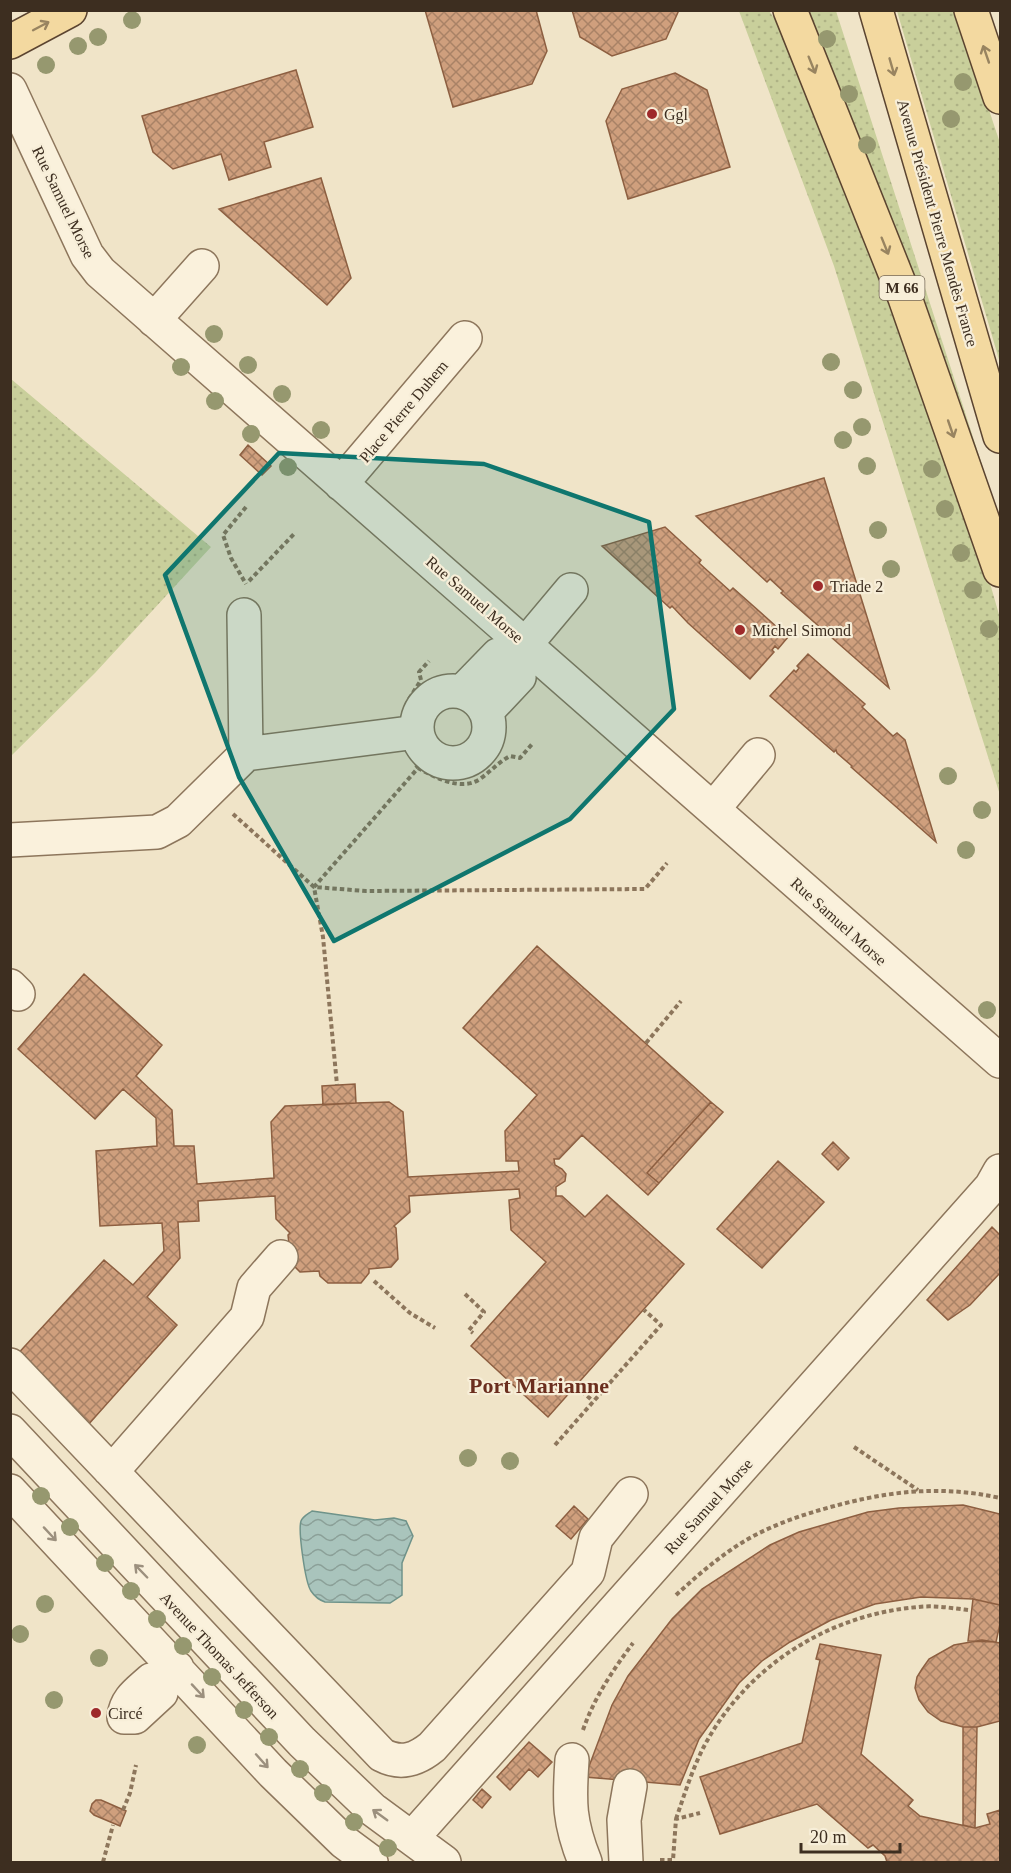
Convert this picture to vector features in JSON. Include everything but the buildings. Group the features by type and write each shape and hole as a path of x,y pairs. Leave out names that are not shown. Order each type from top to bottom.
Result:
{"main road":[{"path":"10,42 70,10"},
{"name":"M 66","path":"790,10 905,297 1000,570"},
{"name":"Avenue Président Pierre Mendès France","path":"876,10 1000,436"},
{"path":"971,10 1000,97"}],"street":[{"name":"Rue Samuel Morse","path":"10,90 87,255 100,272 341,484 529,642 713,809 1000,1061"},
{"path":"154,320 202,266"},
{"name":"Place Pierre Duhem","path":"341,484 465,338"},
{"path":"474,702 519,677 529,642 571,590"},
{"path":"245,600 246,754"},
{"path":"10,840 157,832 178,821 246,754 406,733 417,722 426,703 443,692 474,702 490,727 485,745 478,754 458,763 446,763 436,759 420,742 406,733"},
{"path":"713,809 758,755"},
{"name":"Rue Samuel Morse","path":"412,1838 991,1187 1000,1171"},
{"path":"109,1469 122,1461 247,1317 254,1288 281,1257"},
{"path":"10,1365 382,1755 392,1761 408,1761 421,1756 432,1747 588,1572 596,1538 631,1494"},
{"name":"Avenue Thomas Jefferson","path":"10,1431 302,1742 372,1809 444,1863"},
{"path":"10,1491 170,1674 344,1842 371,1863"},
{"path":"572,1760 569,1802 574,1836 585,1863"},
{"path":"626,1862 624,1820 630,1786"}],"path":[{"path":"245,600 223,535 246,507"},
{"path":"245,600 294,534"},
{"path":"429,661 419,672 421,680 396,719 406,733 402,750 418,768 440,780 460,783 478,781 500,761 510,756 520,758 532,743"},
{"path":"314,887 418,768"},
{"path":"207,791 314,887 366,891 645,889 667,863"},
{"path":"314,887 323,937 337,1085"},
{"path":"646,1043 681,1001"},
{"path":"374,1281 410,1313 435,1328"},
{"path":"465,1294 484,1312 469,1330 473,1333"},
{"path":"555,1445 661,1325 644,1310"},
{"path":"576,1386 593,1401"},
{"path":"854,1447 919,1490"},
{"path":"674,1596 698,1574 749,1538 801,1516 860,1499 919,1490 951,1490 1000,1498"},
{"path":"626,1862 673,1860 676,1819 696,1763 710,1734 746,1688 784,1654 815,1635 869,1615 919,1606 968,1610"},
{"path":"572,1760 585,1723 600,1693 634,1642"},
{"path":"123,1810 130,1793 135,1765"},
{"path":"676,1819 700,1813"},
{"path":"103,1863 113,1825"}],"highlighted area":[{"path":"279,453 484,464 649,522 674,709 570,819 334,941 239,777 165,575"}],"green space":[{"path":"739,11 769,11 791,41 985,566 1000,618 1000,795 834,266"},
{"path":"802,11 836,11 1000,521 1000,527"},
{"path":"897,11 956,11 1000,143 1000,363"},
{"path":"11,379 211,547 95,673 11,756"}],"water":[{"path":"312,1511 375,1520 394,1518 406,1521 413,1536 402,1563 402,1595 390,1603 325,1602 316,1597 306,1578 300,1534 301,1521"}],"place":[{"name":"Ggl","path":"652,114"},
{"name":"Triade 2","path":"818,586"},
{"name":"Michel Simond","path":"740,630"},
{"name":"Circé","path":"96,1713"}],"district":[{"name":"Port Marianne","path":"539,1385"}]}
